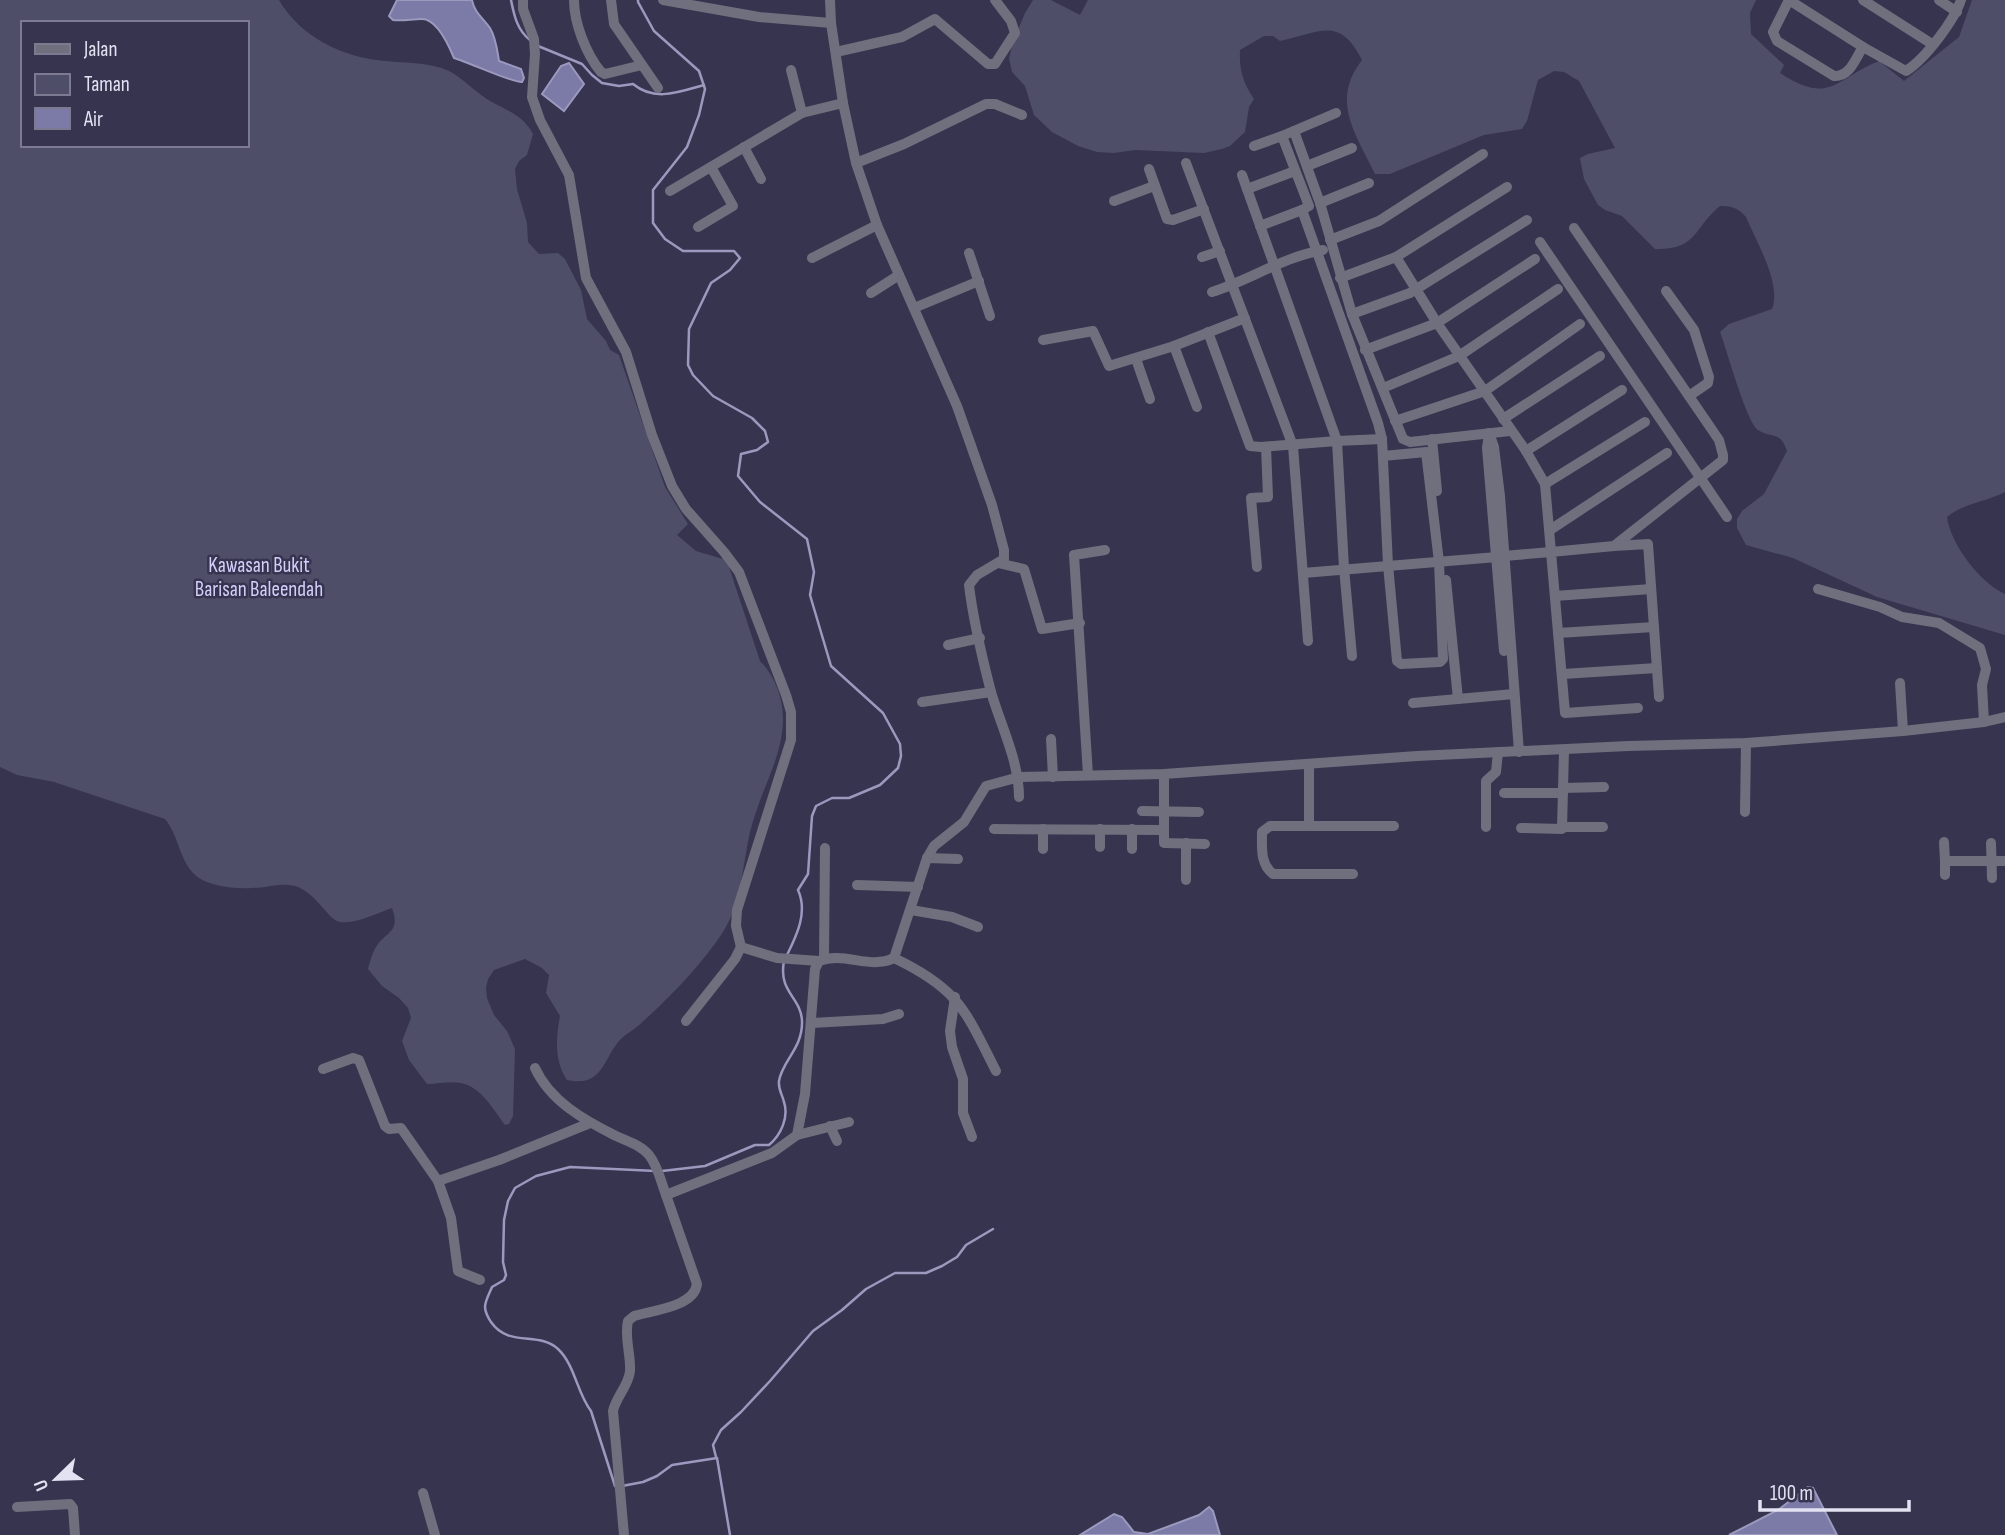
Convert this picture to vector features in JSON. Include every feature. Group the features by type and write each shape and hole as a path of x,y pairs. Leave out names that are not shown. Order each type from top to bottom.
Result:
{"street":[{"path":"523,0 523,9 534,39 532,97 540,120 569,175 586,278 626,352 652,435 678,499 738,572 791,712 791,740 772,792 737,910 736,926 741,947 735,959 686,1021"},
{"path":"574,0 574,13 588,49 601,72 605,74 642,65"},
{"path":"611,0 614,24 658,88"},
{"path":"667,0 759,17 831,23"},
{"path":"830,0 843,103 856,163 877,225 957,406 992,505 1004,550 1004,559 977,575 968,585 970,606 992,692 1019,777 1018,797"},
{"path":"836,52 902,37 935,19 988,64 995,64 1016,33 1011,21 995,0"},
{"path":"1863,47 1846,74 1841,77 1834,76 1777,41 1773,32 1789,0 1906,71 1957,12 1961,0"},
{"path":"1863,0 1932,44"},
{"path":"1939,0 1957,12"},
{"path":"791,70 802,113"},
{"path":"670,191 802,113 843,103"},
{"path":"856,163 904,145 986,104 995,104 1022,115"},
{"path":"1254,146 1336,113"},
{"path":"1294,131 1320,204 1352,314 1402,439 1410,442 1510,431"},
{"path":"1260,226 1309,206 1282,136"},
{"path":"744,147 761,178"},
{"path":"1307,166 1352,148"},
{"path":"1212,292 1274,265 1317,251 1379,221 1483,154"},
{"path":"1186,163 1293,446 1308,641"},
{"path":"698,227 733,206 711,167"},
{"path":"1149,169 1167,219 1173,220 1204,209"},
{"path":"1247,188 1295,171"},
{"path":"1242,175 1337,442 1352,656"},
{"path":"1320,204 1369,183"},
{"path":"1114,201 1154,186"},
{"path":"1340,278 1396,257 1507,187"},
{"path":"1302,210 1382,439 1388,565 1397,661 1401,664 1440,662 1443,659 1442,562 1432,439"},
{"path":"1352,314 1415,290 1527,220"},
{"path":"812,258 877,225"},
{"path":"1574,228 1719,440 1723,455 1723,460 1614,546"},
{"path":"1540,242 1727,517"},
{"path":"1202,257 1220,251"},
{"path":"969,253 990,316"},
{"path":"1396,257 1459,356 1510,431 1527,451 1545,484 1565,713 1638,708"},
{"path":"1365,350 1437,323 1535,259"},
{"path":"871,293 899,275"},
{"path":"914,308 979,281"},
{"path":"1382,388 1459,356 1558,289"},
{"path":"1666,290 1694,330 1709,377 1708,383 1689,396"},
{"path":"1043,340 1093,331 1109,366 1174,346 1245,318"},
{"path":"1395,421 1485,391 1580,324"},
{"path":"1208,332 1250,446 1293,446 1382,439"},
{"path":"1174,346 1197,407"},
{"path":"1503,419 1600,356"},
{"path":"1136,359 1150,399"},
{"path":"1527,451 1622,390"},
{"path":"1545,484 1645,422"},
{"path":"1489,433 1487,448 1496,496 1515,752"},
{"path":"1257,567 1251,498 1268,497 1266,447"},
{"path":"1383,456 1426,452 1458,699"},
{"path":"1550,530 1667,453"},
{"path":"1303,573 1648,544 1659,696"},
{"path":"1088,775 1074,555 1105,550"},
{"path":"998,563 1024,569 1042,629 1080,623"},
{"path":"1555,596 1651,589"},
{"path":"1818,589 1880,607 1902,617 1939,623 1980,648 1986,669 1982,685 1984,722"},
{"path":"1559,633 1654,627"},
{"path":"948,645 980,638"},
{"path":"1563,674 1657,668"},
{"path":"1900,683 1903,731"},
{"path":"922,702 992,692"},
{"path":"1413,704 1511,694"},
{"path":"894,958 927,858 934,846 964,822 986,786 1019,777 1164,774 1498,752 1745,743 1903,731 2005,717"},
{"path":"1051,739 1054,777"},
{"path":"1745,743 1745,812"},
{"path":"1562,827 1564,750"},
{"path":"1486,827 1486,782 1496,772 1498,752"},
{"path":"1309,764 1310,826"},
{"path":"1164,774 1164,843 1205,844"},
{"path":"1504,793 1604,787"},
{"path":"1143,811 1199,811"},
{"path":"1353,874 1273,874 1264,866 1262,832 1270,826 1394,826"},
{"path":"1521,828 1562,830 1562,827 1603,827"},
{"path":"994,829 1164,830"},
{"path":"1043,829 1043,849"},
{"path":"1100,830 1100,847"},
{"path":"1132,830 1132,849"},
{"path":"1944,842 1945,875"},
{"path":"1991,843 1992,878"},
{"path":"1186,844 1186,880"},
{"path":"797,1135 805,1094 812,1023 812,977 821,960 825,848"},
{"path":"927,858 958,859"},
{"path":"1945,861 2005,861"},
{"path":"857,885 918,887"},
{"path":"911,910 952,917 978,927"},
{"path":"741,947 783,958 821,960 840,956 881,963 894,958 939,982 955,997 967,1014 996,1071"},
{"path":"955,997 950,1031 952,1047 963,1079 963,1113 972,1137"},
{"path":"812,1023 883,1019 900,1014"},
{"path":"323,1069 358,1058 385,1126 388,1129 401,1128 438,1181 451,1218 457,1269 480,1280"},
{"path":"535,1068 551,1094 590,1123 639,1146 649,1154 658,1171 697,1284 692,1297 634,1316 628,1321 626,1332 630,1374 617,1396 613,1411 624,1535"},
{"path":"666,1195 772,1153 797,1135 849,1122"},
{"path":"438,1181 510,1156 590,1123"},
{"path":"830,1126 837,1141"},
{"path":"423,1493 435,1535"},
{"path":"17,1507 70,1504 73,1508 75,1535"}],"green space":[{"name":"Kawasan Bukit Barisan Baleendah","path":"0,0 279,0 288,13 311,35 339,50 370,59 442,68 486,99 520,118 533,134 527,155 519,161 515,169 517,189 527,223 528,242 539,254 558,253 565,259 581,290 587,319 606,341 610,350 619,355 665,487 688,524 677,535 696,551 723,559 729,567 760,661 774,680 782,703 780,744 751,829 735,905 723,932 704,958 684,982 621,1039 596,1075 589,1080 579,1081 567,1080 560,1065 557,1040 560,1016 546,993 549,975 525,959 494,970 488,979 487,998 515,1049 513,1116 509,1124 505,1125 475,1089 457,1082 427,1084 409,1060 402,1041 411,1018 408,1008 382,986 368,969 376,947 394,927 392,908 360,920 340,922 309,894 295,886 239,888 211,884 199,878 187,865 165,819 54,782 17,775 0,767"},
{"path":"1033,0 1051,0 1080,15 1088,0 1756,0 1750,13 1751,34 1784,65 1780,73 1811,88 1822,88 1832,86 1879,61 1904,81 1959,37 1972,0 2005,0 2005,492 1947,517 1960,550 1976,572 2005,594 2005,635 1877,597 1793,558 1746,545 1737,528 1737,519 1742,511 1764,494 1787,451 1781,440 1763,433 1753,424 1720,332 1729,324 1772,309 1774,287 1771,275 1746,217 1734,208 1720,206 1694,236 1680,246 1655,249 1622,216 1598,205 1584,179 1580,158 1615,148 1579,81 1564,72 1554,71 1538,80 1527,121 1522,129 1484,135 1390,174 1375,174 1349,117 1348,89 1362,60 1354,46 1336,32 1327,31 1280,41 1273,36 1264,36 1240,50 1242,76 1254,99 1249,107 1245,132 1230,146 1204,153 1135,150 1097,152 1078,146 1052,132 1034,115 1025,86 1012,72 1009,58 1013,42"}],"water":[{"path":"397,0 472,0 492,32 499,61 521,69 524,78 522,82 454,58 442,34 427,20 393,20 389,16"},
{"path":"569,63 584,84 564,111 542,94 561,66"},
{"path":"1808,1487 1813,1488 1837,1535 1729,1535 1778,1510"},
{"path":"1209,1507 1213,1511 1220,1535 1080,1535 1114,1514 1122,1517 1134,1532 1148,1534 1199,1515"}],"waterway":[{"path":"511,0 519,27 530,40"},
{"path":"638,0 654,31 699,71 705,89 687,147 653,190 653,223 665,239 683,251 734,251 740,258 730,270 711,283 689,329 688,365 693,375 713,396 752,418 765,431 768,442 757,450 741,454 738,476 760,502 807,539 814,572 810,595 831,666 883,713 900,744 898,768 880,785 849,798 832,798 816,806 812,816 808,874 798,890 802,915 787,955"},
{"path":"538,46 582,64 602,83 619,86 633,84 650,93 659,94 676,93 704,85"},
{"path":"662,1171 705,1166 755,1145 769,1145 780,1131 785,1120 785,1108 779,1081 796,1047 802,1021 798,1006 784,980 784,961"},
{"path":"615,1486 591,1411 564,1356 550,1344 506,1335 498,1330 489,1319 485,1305 492,1287 504,1280 506,1275 503,1262 504,1220 508,1201 515,1188 536,1176 570,1167 656,1171"},
{"path":"716,1457 713,1445 721,1430 770,1381 813,1331 866,1289 895,1273 926,1273 942,1266 957,1257 966,1245 993,1229"},
{"path":"622,1486 643,1482 672,1465 717,1458 730,1535"}]}
